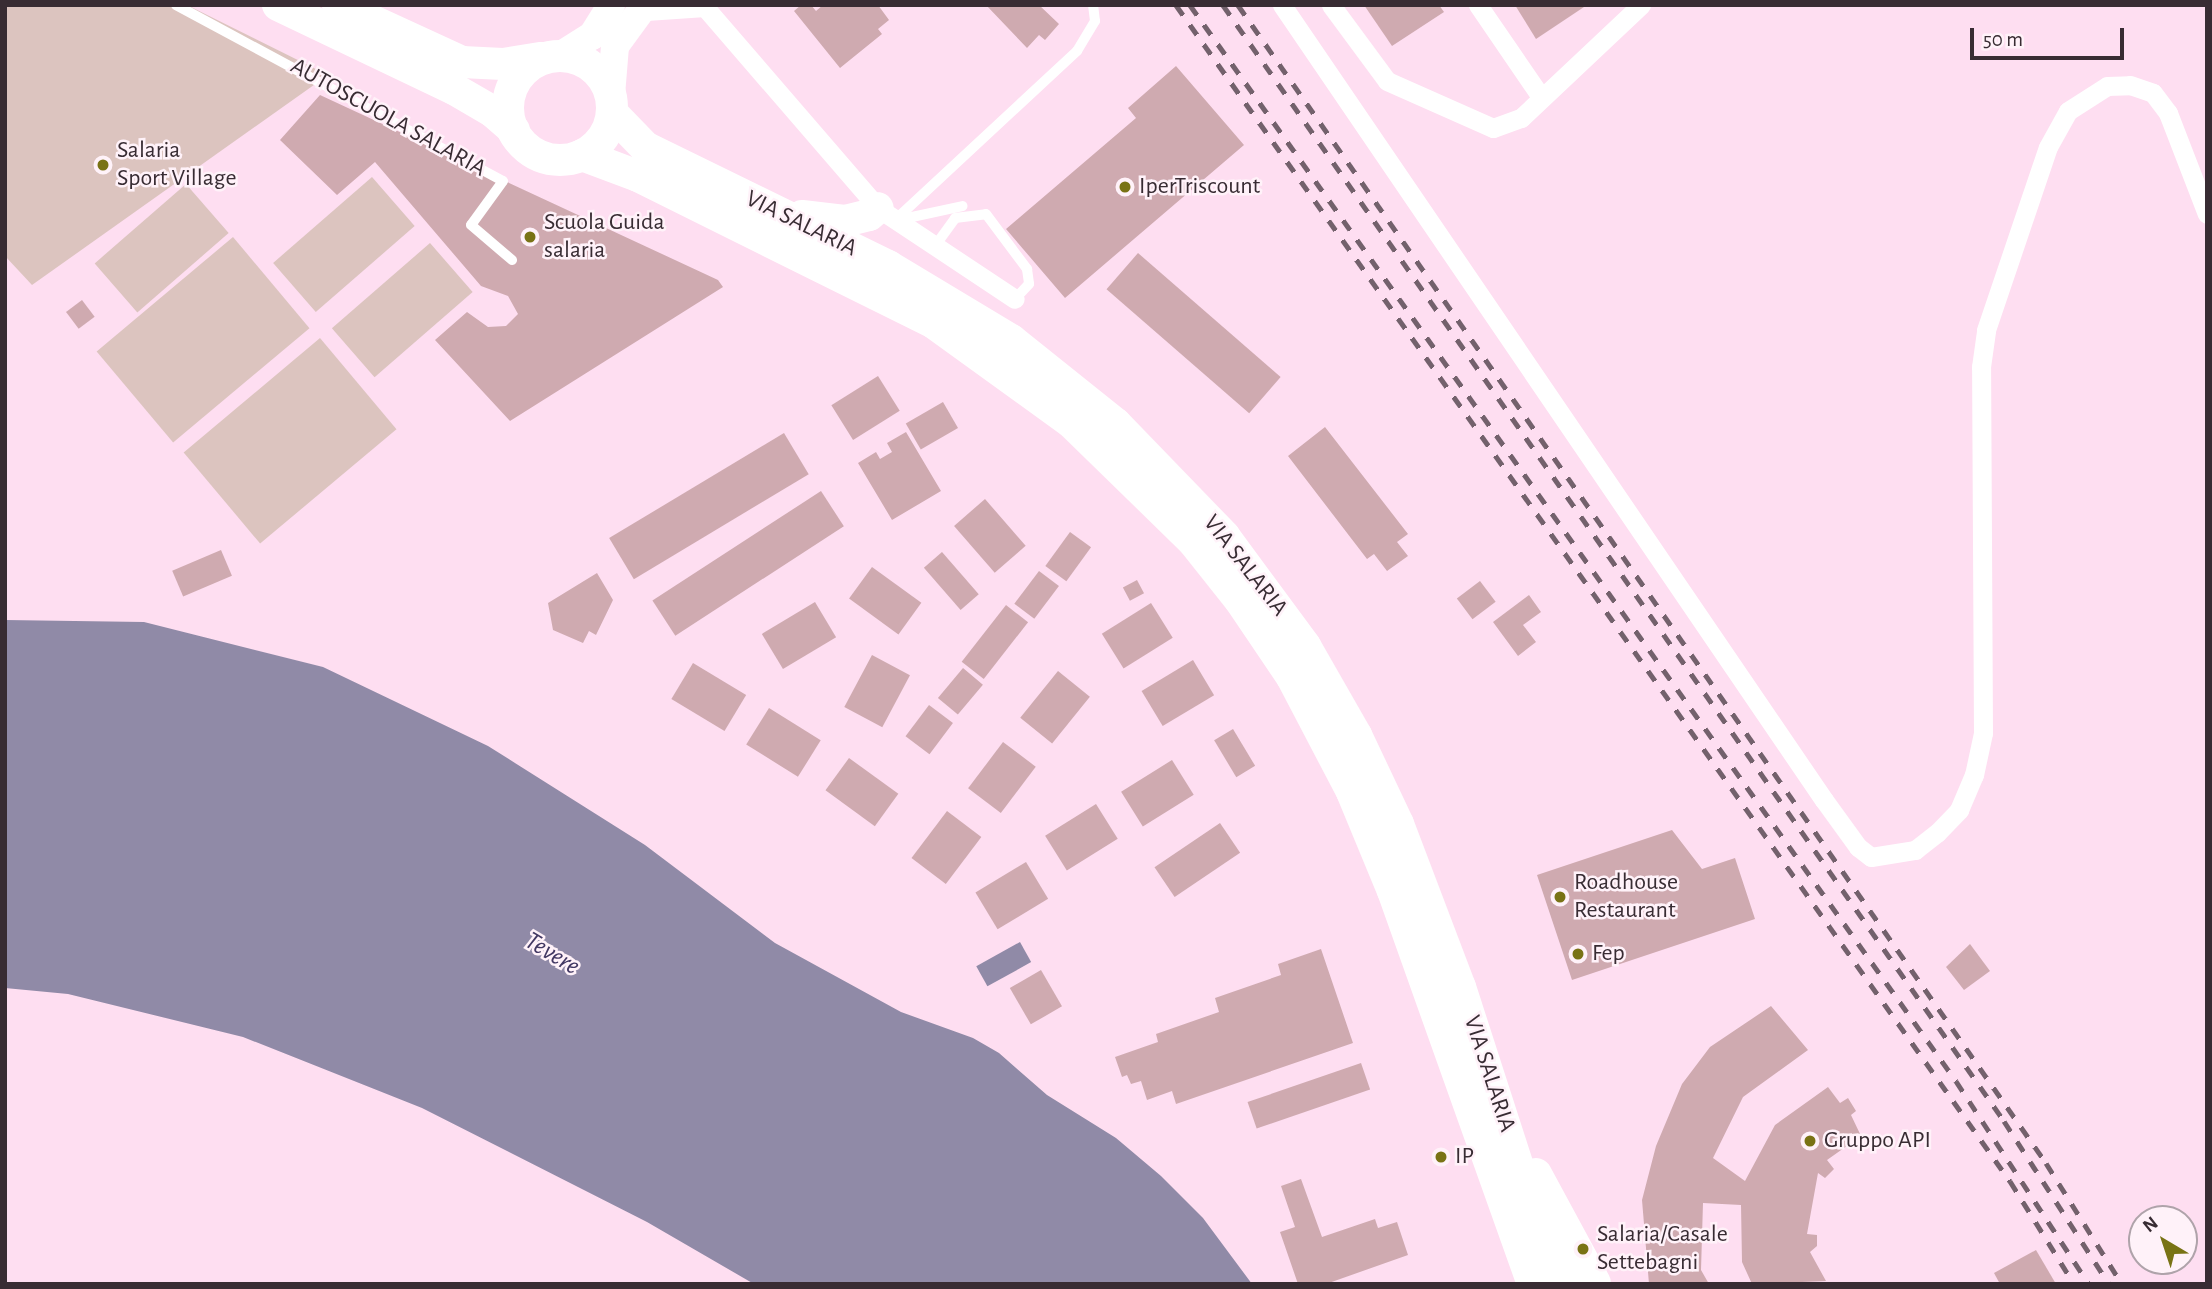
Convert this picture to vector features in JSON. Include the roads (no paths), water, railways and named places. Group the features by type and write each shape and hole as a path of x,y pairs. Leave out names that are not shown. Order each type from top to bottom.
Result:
{"main road":[{"path":"278,5 454,89 514,130 532,152 549,159 582,155 601,138 611,104 594,68 552,57 503,64 462,62 338,5"},
{"path":"514,130 508,99 515,81 527,67 552,57"},
{"name":"VIA SALARIA","path":"611,104 645,147 888,266 1021,348 1116,424 1224,536 1305,646 1377,777 1430,905 1503,1115 1530,1203 1562,1284"},
{"name":"VIA SALARIA","path":"582,155 638,176 934,323 1071,422 1193,541 1240,600 1292,677 1352,792 1393,891 1533,1284"},
{"path":"771,209 845,220 886,214"},
{"path":"1503,1115 1595,1284"}],"street":[{"path":"1282,5 1824,800 1858,847 1871,857 1915,849 1937,833 1959,810 1974,775 1983,733 1981,367 1986,330 2048,147 2068,111 2107,86 2130,85 2153,93 2168,113 2207,214"},
{"path":"1331,5 1387,81 1443,109 1493,128 1505,127 1521,118 1641,5"},
{"path":"1478,5 1541,97"},
{"path":"552,57 592,37 629,9 646,11 704,6"},
{"name":"VIA SALARIA","path":"704,6 886,214 1015,299"},
{"path":"611,104 615,46 629,9"}],"lane":[{"name":"AUTOSCUOLA SALARIA","path":"176,5 503,181 471,225 512,260"},
{"path":"886,214 932,181 1071,58 1092,30 1093,5"},
{"path":"886,214 963,206 935,247"},
{"path":"955,218 986,214 1017,251 1030,278 1015,299"}],"water":[{"name":"Tevere","path":"5,620 144,622 323,667 488,746 645,845 775,943 901,1012 973,1038 999,1053 1047,1095 1116,1138 1161,1176 1203,1218 1252,1284 754,1284 647,1222 422,1108 243,1037 68,994 5,988"},
{"path":"1020,942 1031,962 987,986 976,966"}],"railway":[{"path":"1176,5 2010,1181 2074,1284"},
{"path":"1190,5 1956,1081 2089,1284"},
{"path":"1223,5 2004,1121 2109,1284"},
{"path":"1238,5 2046,1163 2122,1284"}],"place":[{"name":"Salaria Sport Village","path":"103,165"},
{"name":"IperTriscount","path":"1125,187"},
{"name":"Scuola Guida salaria","path":"530,237"},
{"name":"Roadhouse Restaurant","path":"1560,897"},
{"name":"Fep","path":"1578,954"},
{"name":"Gruppo API","path":"1810,1141"},
{"name":"IP","path":"1441,1157"},
{"name":"Salaria/Casale Settebagni","path":"1583,1249"}]}
